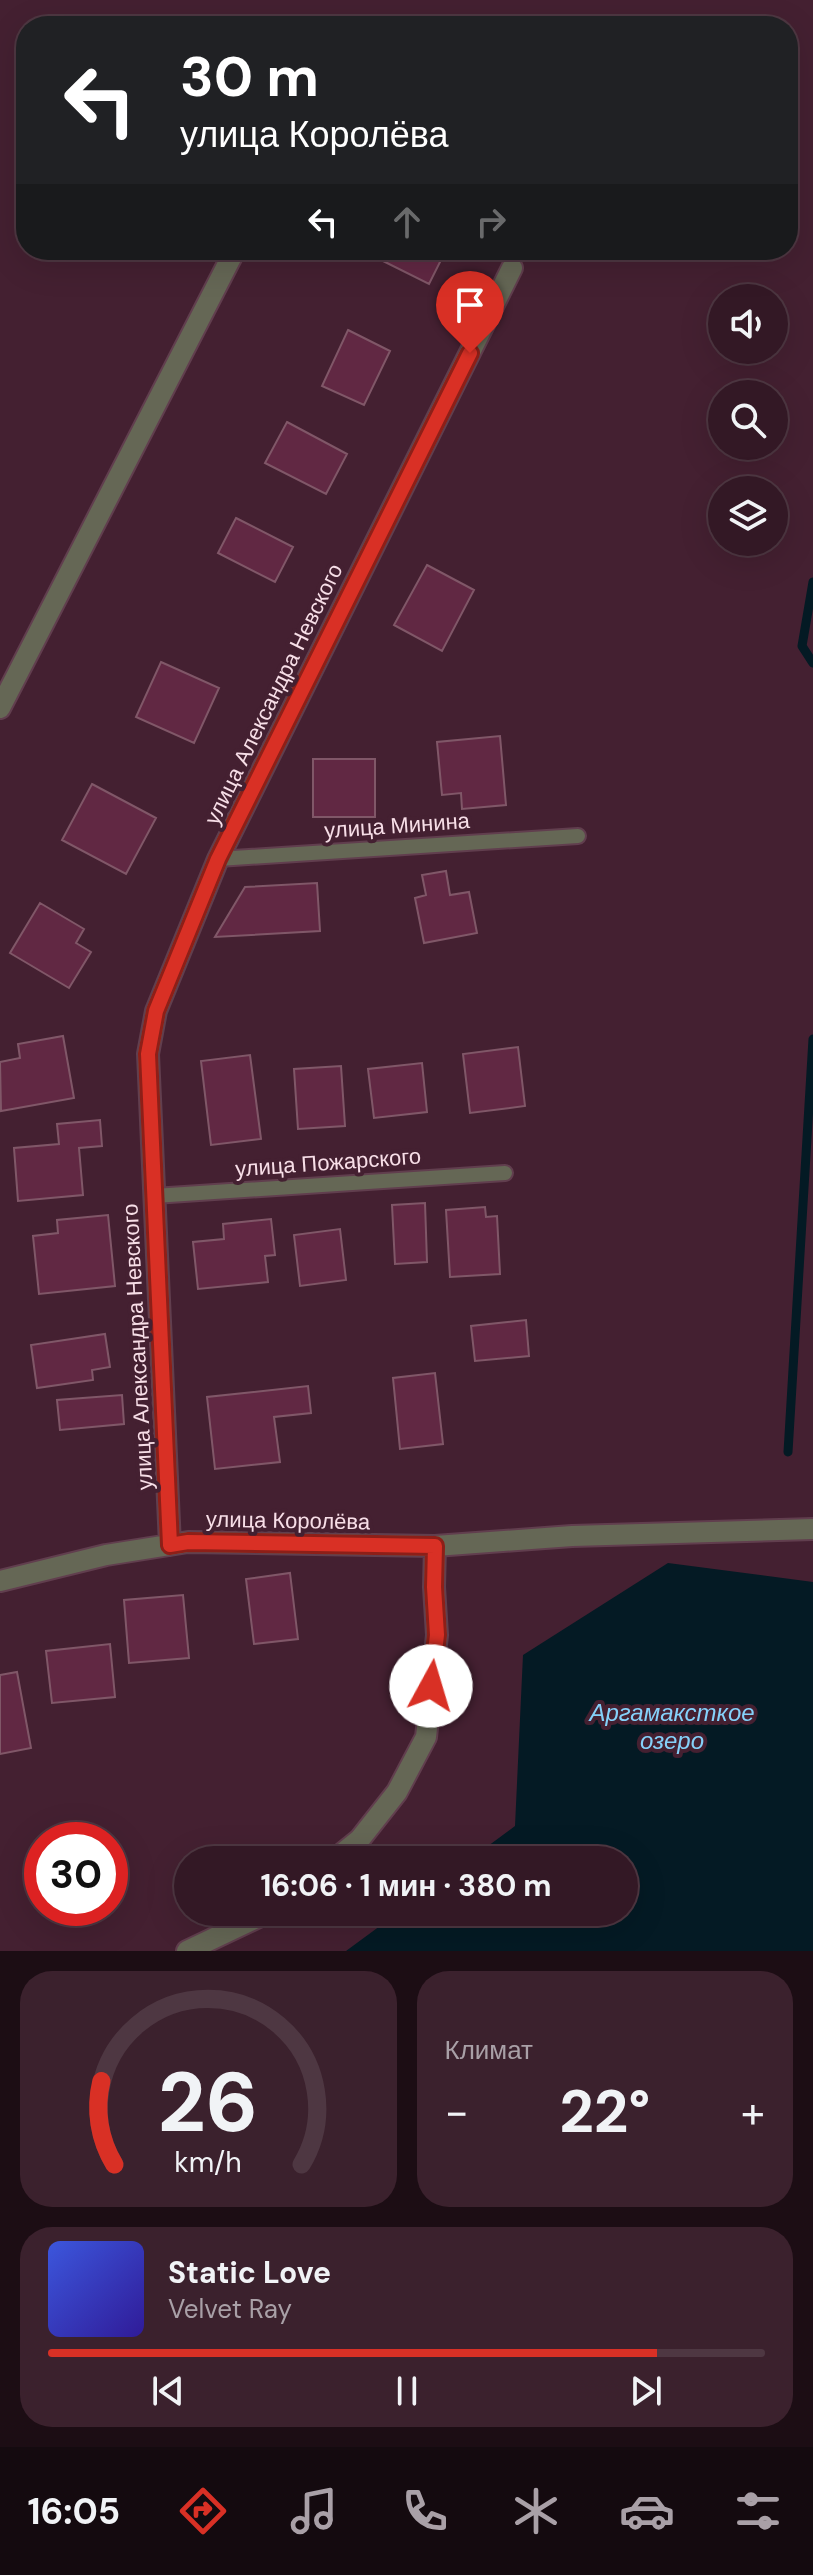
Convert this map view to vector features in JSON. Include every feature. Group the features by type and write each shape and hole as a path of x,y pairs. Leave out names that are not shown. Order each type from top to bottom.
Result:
{"street":[{"path":"0,708 230,260"},
{"name":"улица Александра Невского","path":"170,1545 148,1054 156,1011 218,859 512,268"},
{"name":"улица Королёва","path":"0,1581 106,1555 188,1542 435,1546 572,1536 813,1529"},
{"path":"351,1846 397,1792 426,1737 437,1635 435,1546"},
{"path":"187,1951 240,1926"}],"lane":[{"name":"улица Минина","path":"218,859 578,836"},
{"name":"улица Пожарского","path":"154,1196 505,1173"}],"water":[{"name":"Аргамаксткое озеро","path":"668,1563 813,1582 813,1951 346,1951 380,1926 638,1926 638,1846 488,1846 515,1826 523,1655"}],"building":[{"path":"384,260 441,260 429,284"},
{"path":"348,330 390,351 364,405 322,386"},
{"path":"287,422 347,454 326,494 265,463"},
{"path":"236,518 293,547 275,582 218,553"},
{"path":"427,565 474,590 442,651 394,625"},
{"path":"161,662 219,688 194,743 136,717"},
{"path":"500,736 506,805 462,809 461,793 442,795 437,742"},
{"path":"313,759 375,759 375,817 313,817"},
{"path":"92,784 156,818 126,874 62,840"},
{"path":"446,871 450,895 469,892 477,933 424,943 415,898 426,895 422,875"},
{"path":"317,883 320,931 215,937 245,887"},
{"path":"40,903 84,929 76,943 91,952 69,988 10,953"},
{"path":"63,1036 74,1098 1,1111 0,1062 20,1058 18,1044"},
{"path":"518,1047 525,1106 470,1113 463,1054"},
{"path":"250,1055 261,1139 211,1145 201,1061"},
{"path":"422,1063 427,1112 374,1118 368,1069"},
{"path":"341,1066 345,1126 298,1129 294,1069"},
{"path":"100,1120 102,1146 79,1148 83,1195 18,1201 14,1148 59,1144 57,1124"},
{"path":"425,1203 427,1262 395,1264 392,1205"},
{"path":"485,1207 486,1217 497,1216 500,1274 450,1277 446,1210"},
{"path":"108,1215 115,1286 39,1294 33,1236 58,1233 57,1220"},
{"path":"271,1219 275,1255 265,1256 268,1282 198,1289 193,1242 224,1239 223,1224"},
{"path":"340,1229 346,1280 300,1286 294,1235"},
{"path":"526,1320 529,1356 475,1361 471,1326"},
{"path":"105,1334 110,1367 92,1370 93,1380 37,1388 31,1345"},
{"path":"435,1373 443,1444 400,1449 393,1378"},
{"path":"308,1386 311,1413 274,1417 280,1462 215,1469 207,1397"},
{"path":"122,1395 124,1424 60,1430 57,1400"},
{"path":"290,1573 298,1639 254,1644 246,1579"},
{"path":"183,1595 189,1658 129,1663 124,1600"},
{"path":"110,1644 115,1697 52,1703 46,1651"},
{"path":"17,1672 31,1748 0,1754 0,1675"}],"waterway":[{"path":"813,582 802,646 813,663"},
{"path":"788,1452 813,1039"}],"route":[{"path":"431,1686 437,1635 435,1546 188,1542 170,1545 148,1054 156,1011 218,859 470,353"}]}
